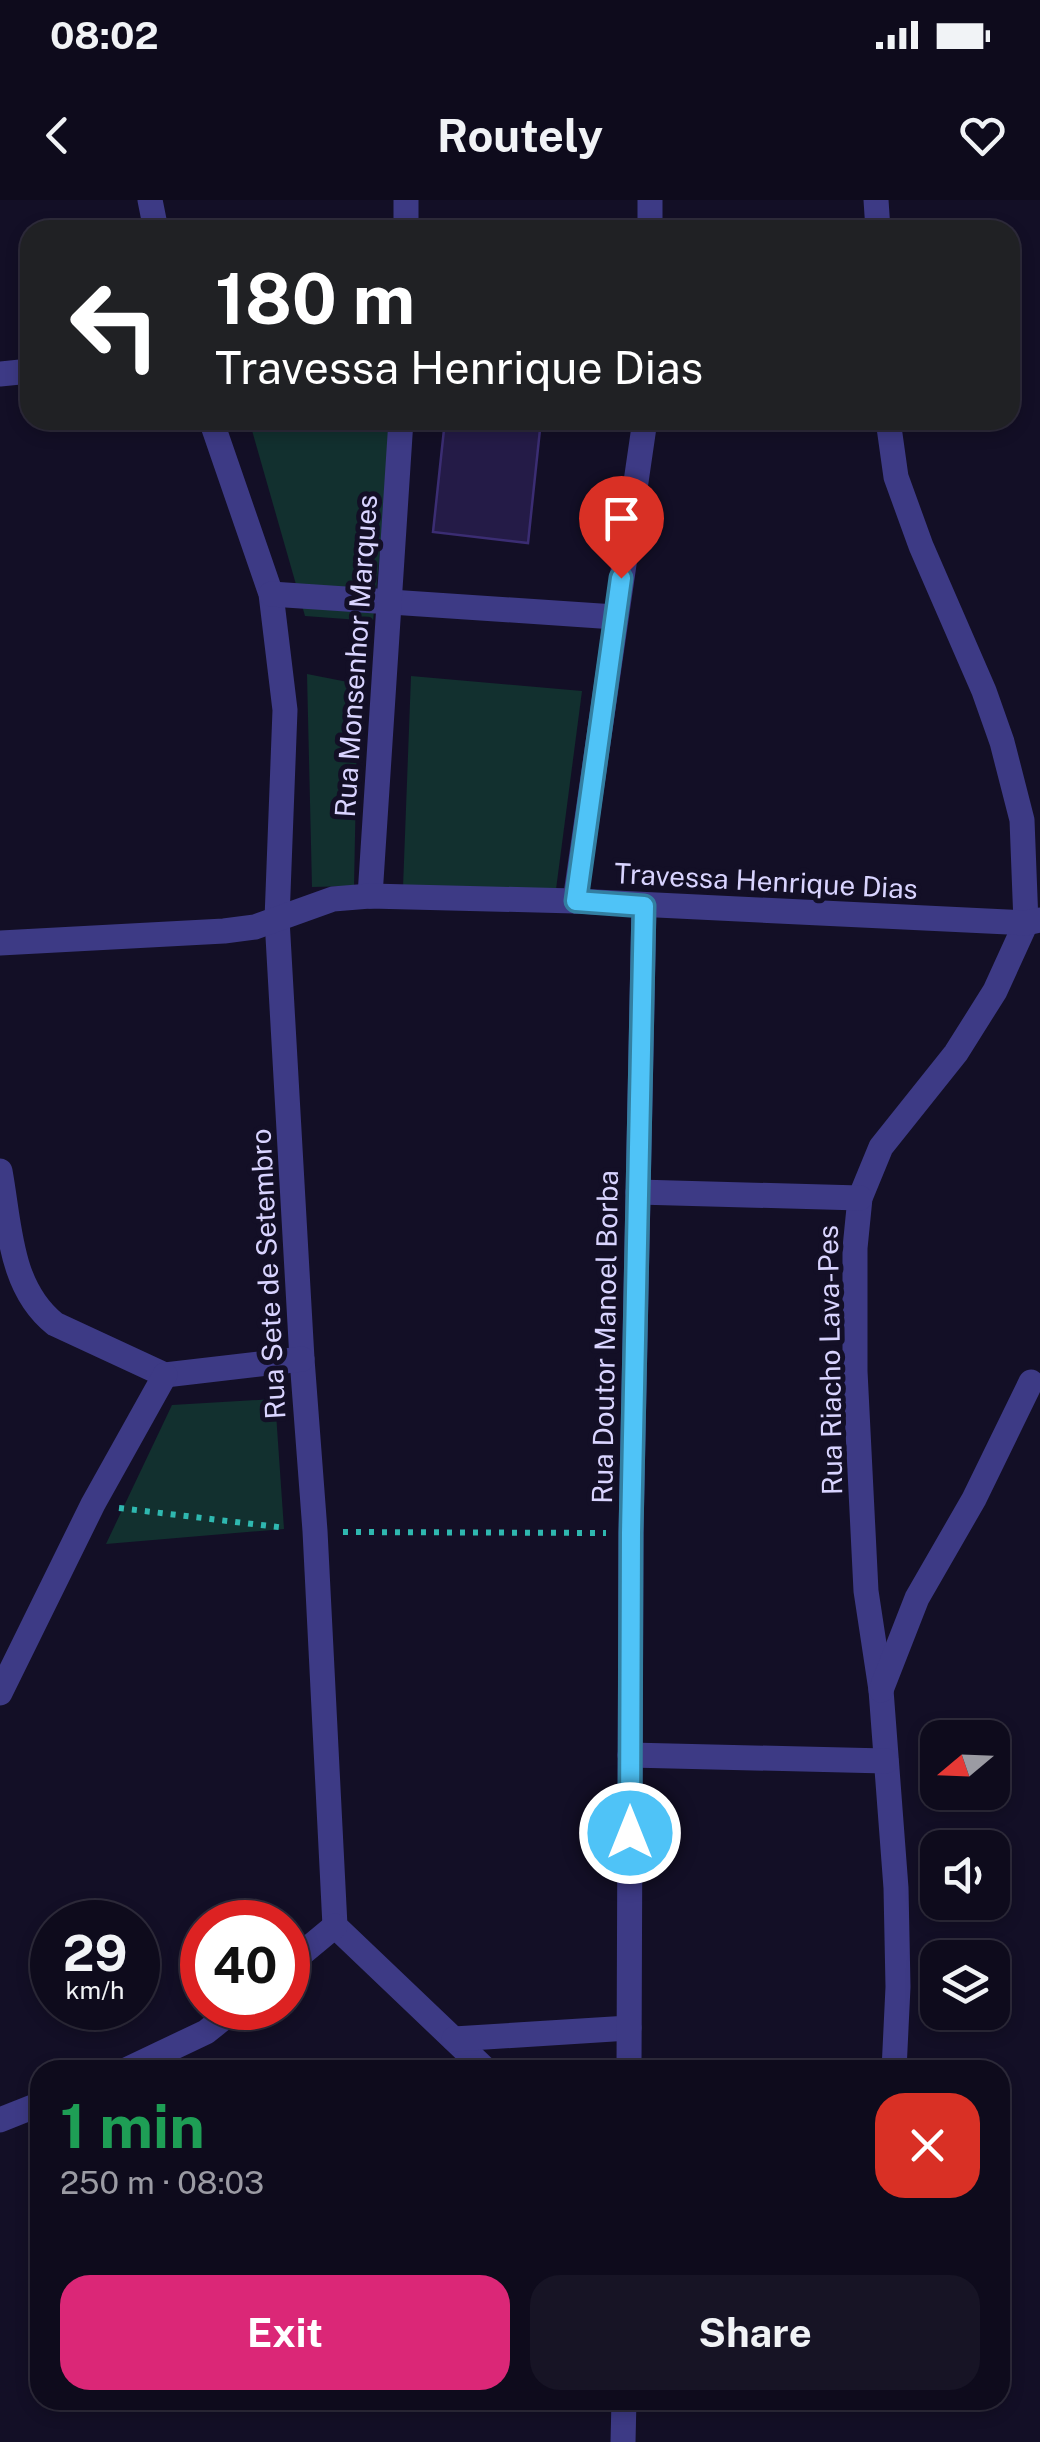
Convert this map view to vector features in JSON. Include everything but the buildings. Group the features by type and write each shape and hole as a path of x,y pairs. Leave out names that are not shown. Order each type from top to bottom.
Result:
{"street":[{"name":"Rua Sete de Setembro","path":"214,430 271,594 285,710 277,919 335,1926"},
{"name":"Rua Monsenhor Marques","path":"370,896 400,430"},
{"path":"576,901 643,430"},
{"name":"Rua Riacho Lava-Pes","path":"889,430 896,476 921,546 1002,742 1022,820 1033,922 956,1053 881,1146 860,1198 855,1248 856,1389 866,1591 881,1690 896,1888 894,2060"},
{"path":"271,594 615,617"},
{"name":"Travessa Henrique Dias","path":"0,942 224,931 255,926 332,899 370,896 576,901 1033,922"},
{"name":"Rua Doutor Manoel Borba","path":"629,2060 631,1533 644,906"},
{"path":"0,1171 19,1275 26,1294 55,1324 165,1376 302,1359"},
{"path":"638,1192 860,1198"},
{"path":"0,1692 94,1504 165,1376"},
{"path":"881,1690 917,1598 974,1499 1031,1382"},
{"path":"630,1755 886,1761"},
{"path":"310,1947 335,1926 475,2060"},
{"path":"454,2040 629,2028"},
{"path":"147,2060 208,2030"},
{"path":"0,2120 30,2108"},
{"path":"623,2442 624,2410"}],"path":[{"path":"94,1504 315,1532 631,1533"}],"green space":[{"path":"252,430 392,430 373,621 305,616"},
{"path":"307,674 358,684 354,886 312,887"},
{"path":"411,676 582,691 555,897 403,888"},
{"path":"275,1399 284,1529 106,1544 172,1405"}],"route":[{"path":"621,578 576,901 644,906 631,1533 630,1833"}]}
